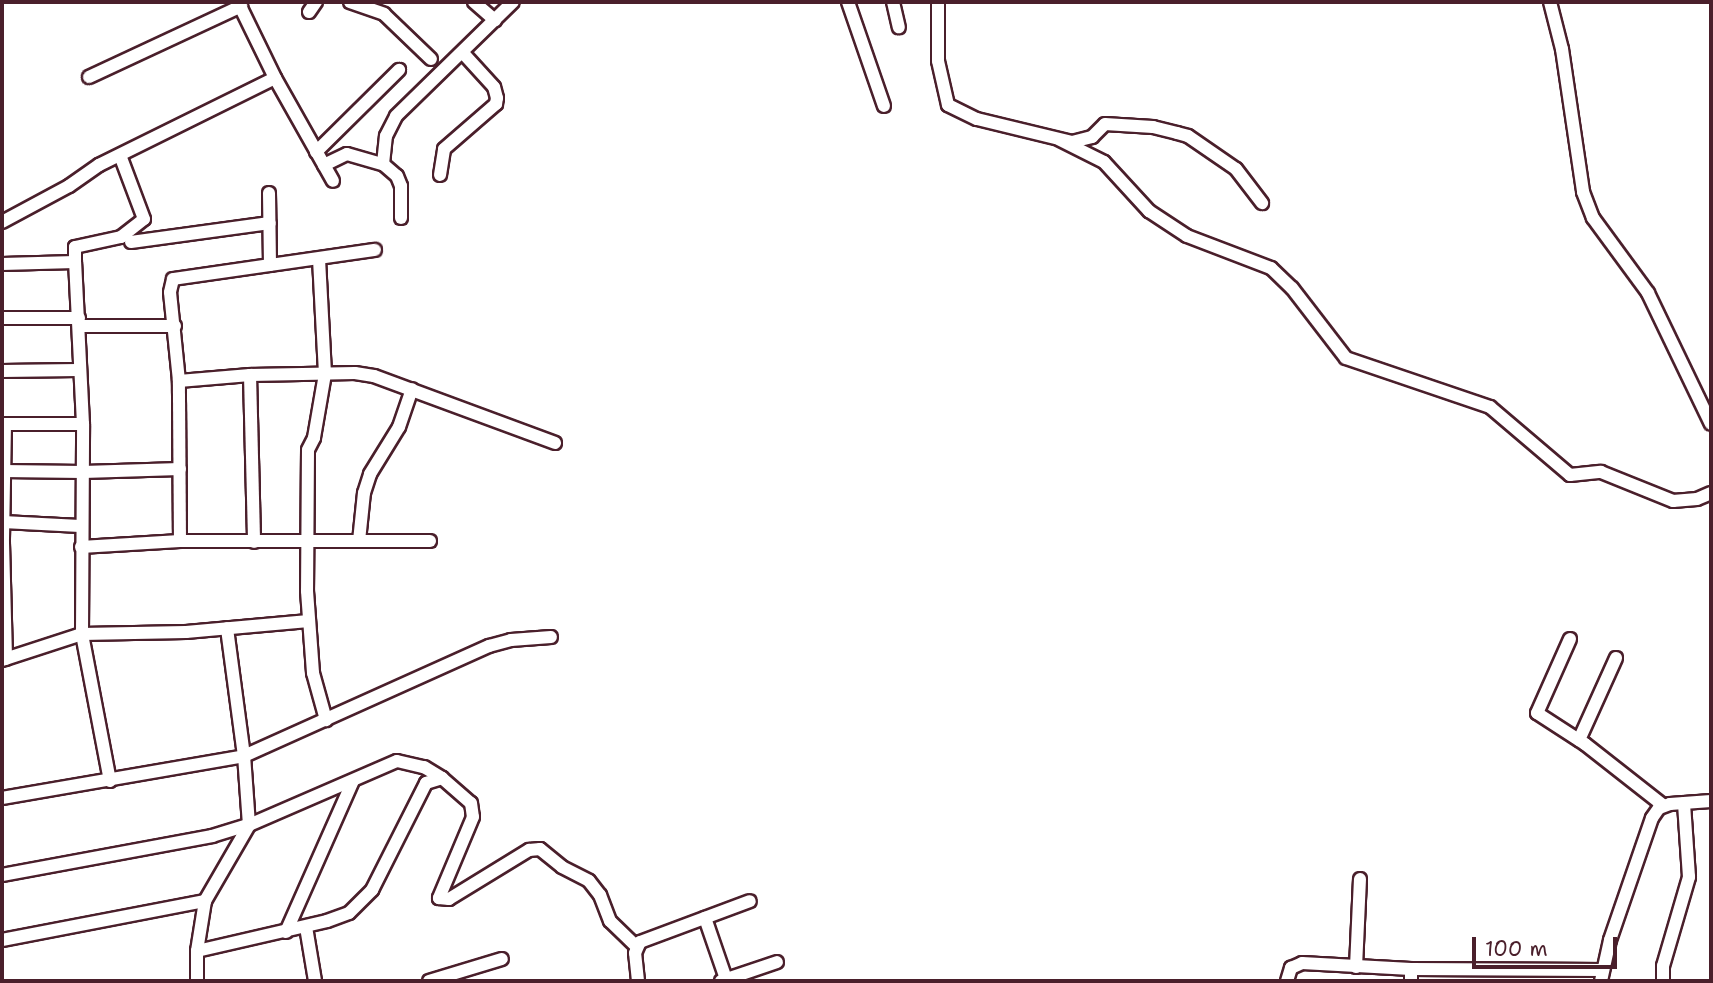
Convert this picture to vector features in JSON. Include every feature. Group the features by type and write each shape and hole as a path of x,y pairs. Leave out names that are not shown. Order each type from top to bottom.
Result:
{"street":[{"path":"350,2 384,14 431,59"},
{"path":"474,2 495,20"},
{"path":"383,164 386,135 396,116 513,2"},
{"path":"848,2 884,106"},
{"path":"892,2 899,27"},
{"path":"937,2 938,61 948,105 977,119 1060,140 1084,141 1105,124 1153,127 1177,132 1188,136 1236,169 1262,203"},
{"path":"1550,2 1562,49 1583,192 1593,218 1648,293 1711,424"},
{"path":"89,77 239,4 275,78 333,181"},
{"path":"440,175 444,149 496,104 494,87 462,52"},
{"path":"316,152 399,70"},
{"path":"2,222 120,155 275,78"},
{"path":"1060,140 1104,162 1149,211 1187,236 1271,268 1292,288 1346,358 1490,407 1570,475 1601,472 1673,501 1698,499 1711,493"},
{"path":"324,165 347,154 383,164 397,176 401,186 401,218"},
{"path":"110,781 82,634 80,526 83,424 78,370 79,322 75,247 121,237 144,219 120,155"},
{"path":"269,193 270,265"},
{"path":"131,242 270,223"},
{"path":"180,541 179,381 170,292 173,279 375,250"},
{"path":"318,259 325,374 314,438 308,450 309,621 313,673 326,720"},
{"path":"2,264 75,262"},
{"path":"2,318 175,326"},
{"path":"2,371 78,370"},
{"path":"250,375 254,542"},
{"path":"179,381 250,375 373,376 555,443"},
{"path":"359,541 363,493 370,474 399,427 412,390"},
{"path":"83,424 3,424 4,659 82,634 227,628 309,621"},
{"path":"3,471 83,472 180,468"},
{"path":"3,522 80,526"},
{"path":"81,547 180,541 430,541"},
{"path":"197,981 197,951 205,901 249,825 244,756 227,628"},
{"path":"2,798 244,756 489,646 510,640 551,637"},
{"path":"1570,639 1536,713 1579,740 1664,806"},
{"path":"1579,740 1616,658"},
{"path":"2,875 212,836 249,825 397,761 424,767 442,778 471,803 473,817 439,898 449,900 529,850 540,849 562,867 589,881 600,895 610,921 637,947"},
{"path":"197,951 306,927 349,913 372,890 426,783 442,778"},
{"path":"286,932 352,780"},
{"path":"1287,981 1291,968 1301,963 1411,975 1602,976 1652,818 1664,806 1711,801"},
{"path":"1662,981 1663,966 1689,877 1684,803"},
{"path":"1356,967 1360,879"},
{"path":"2,940 205,901"},
{"path":"638,981 635,961 640,942 750,901"},
{"path":"705,918 723,980 777,962"},
{"path":"306,927 315,981"},
{"path":"429,981 502,959"}]}
